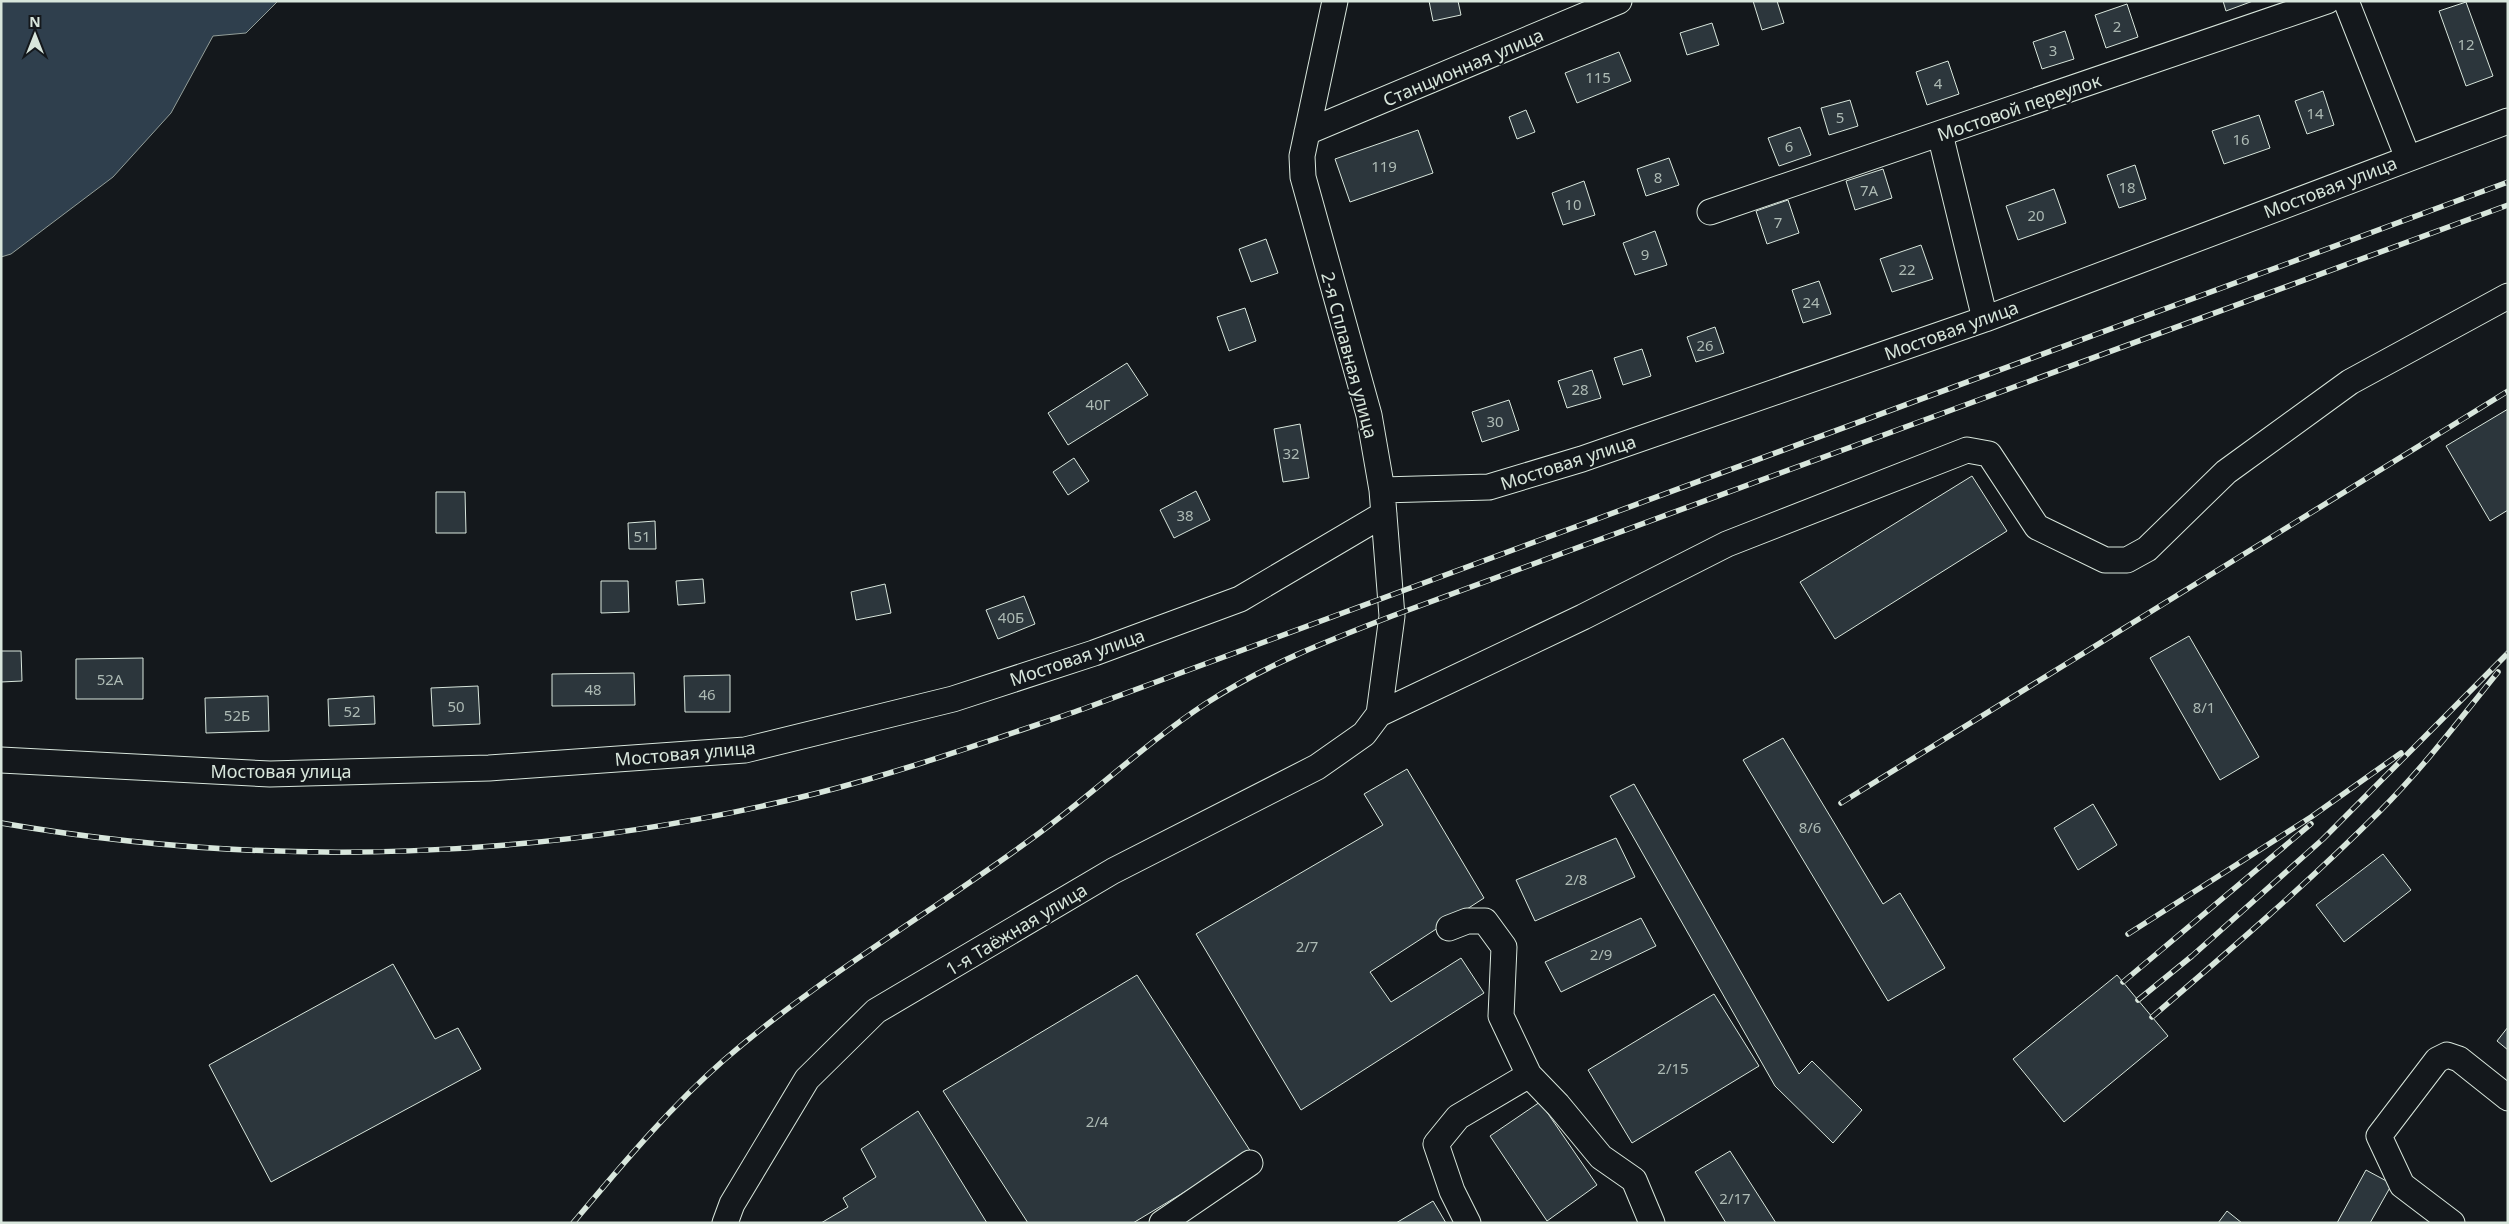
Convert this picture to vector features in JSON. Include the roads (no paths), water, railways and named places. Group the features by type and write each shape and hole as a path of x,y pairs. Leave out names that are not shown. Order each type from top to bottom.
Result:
{"street":[{"name":"2-я Сплавная улица","path":"1336,1 1302,156 1303,177 1369,414 1383,502 1392,616 1379,714"},
{"name":"Станционная улица","path":"1307,132 1619,1"},
{"name":"Мостовой переулок","path":"1710,212 2327,1"},
{"path":"2346,1 2408,158"},
{"name":"Мостовая улица","path":"1,760 270,774 489,768 745,750 953,699 1094,653 1231,602 1383,502 1490,487 1582,459 1985,319 2508,121"},
{"path":"1940,134 1985,319"},
{"path":"1379,714 1583,617 1727,544 1967,450 1989,454 2037,527 2105,560 2127,560 2147,549 2226,472 2350,382 2508,296"},
{"name":"1-я Таёжная улица","path":"725,1223 732,1204 807,1079 876,1012 1113,872 1317,767 1364,734 1379,714"},
{"path":"1449,928 1467,921 1486,921 1504,947 1501,1016 1529,1075 1558,1105 1601,1157 1634,1180 1652,1223"},
{"path":"2452,1223 2402,1185 2379,1136 2436,1060 2447,1054 2459,1059 2508,1098"},
{"path":"1468,1223 1452,1190 1436,1144 1458,1117 1529,1075"},
{"path":"1162,1223 1250,1163"}],"water":[{"path":"1,1 278,1 246,33 213,36 171,113 113,177 11,254 1,257"}],"railway":[{"path":"1,823 103,838 205,848 307,852 409,851 511,845 613,833 714,816 814,794 916,765 1083,709 2508,182"},
{"path":"573,1223 646,1138 684,1098 724,1060 761,1029 839,971 1038,834 1141,751 1183,719 1227,690 1273,666 1392,616 2508,205"},
{"path":"1841,803 2508,391"},
{"path":"2138,1000 2192,956 2323,839 2508,653"},
{"path":"2152,1017 2297,890 2353,838 2396,795 2426,761 2498,672"},
{"path":"2128,934 2311,817 2401,753"},
{"path":"2123,982 2311,824"}]}
